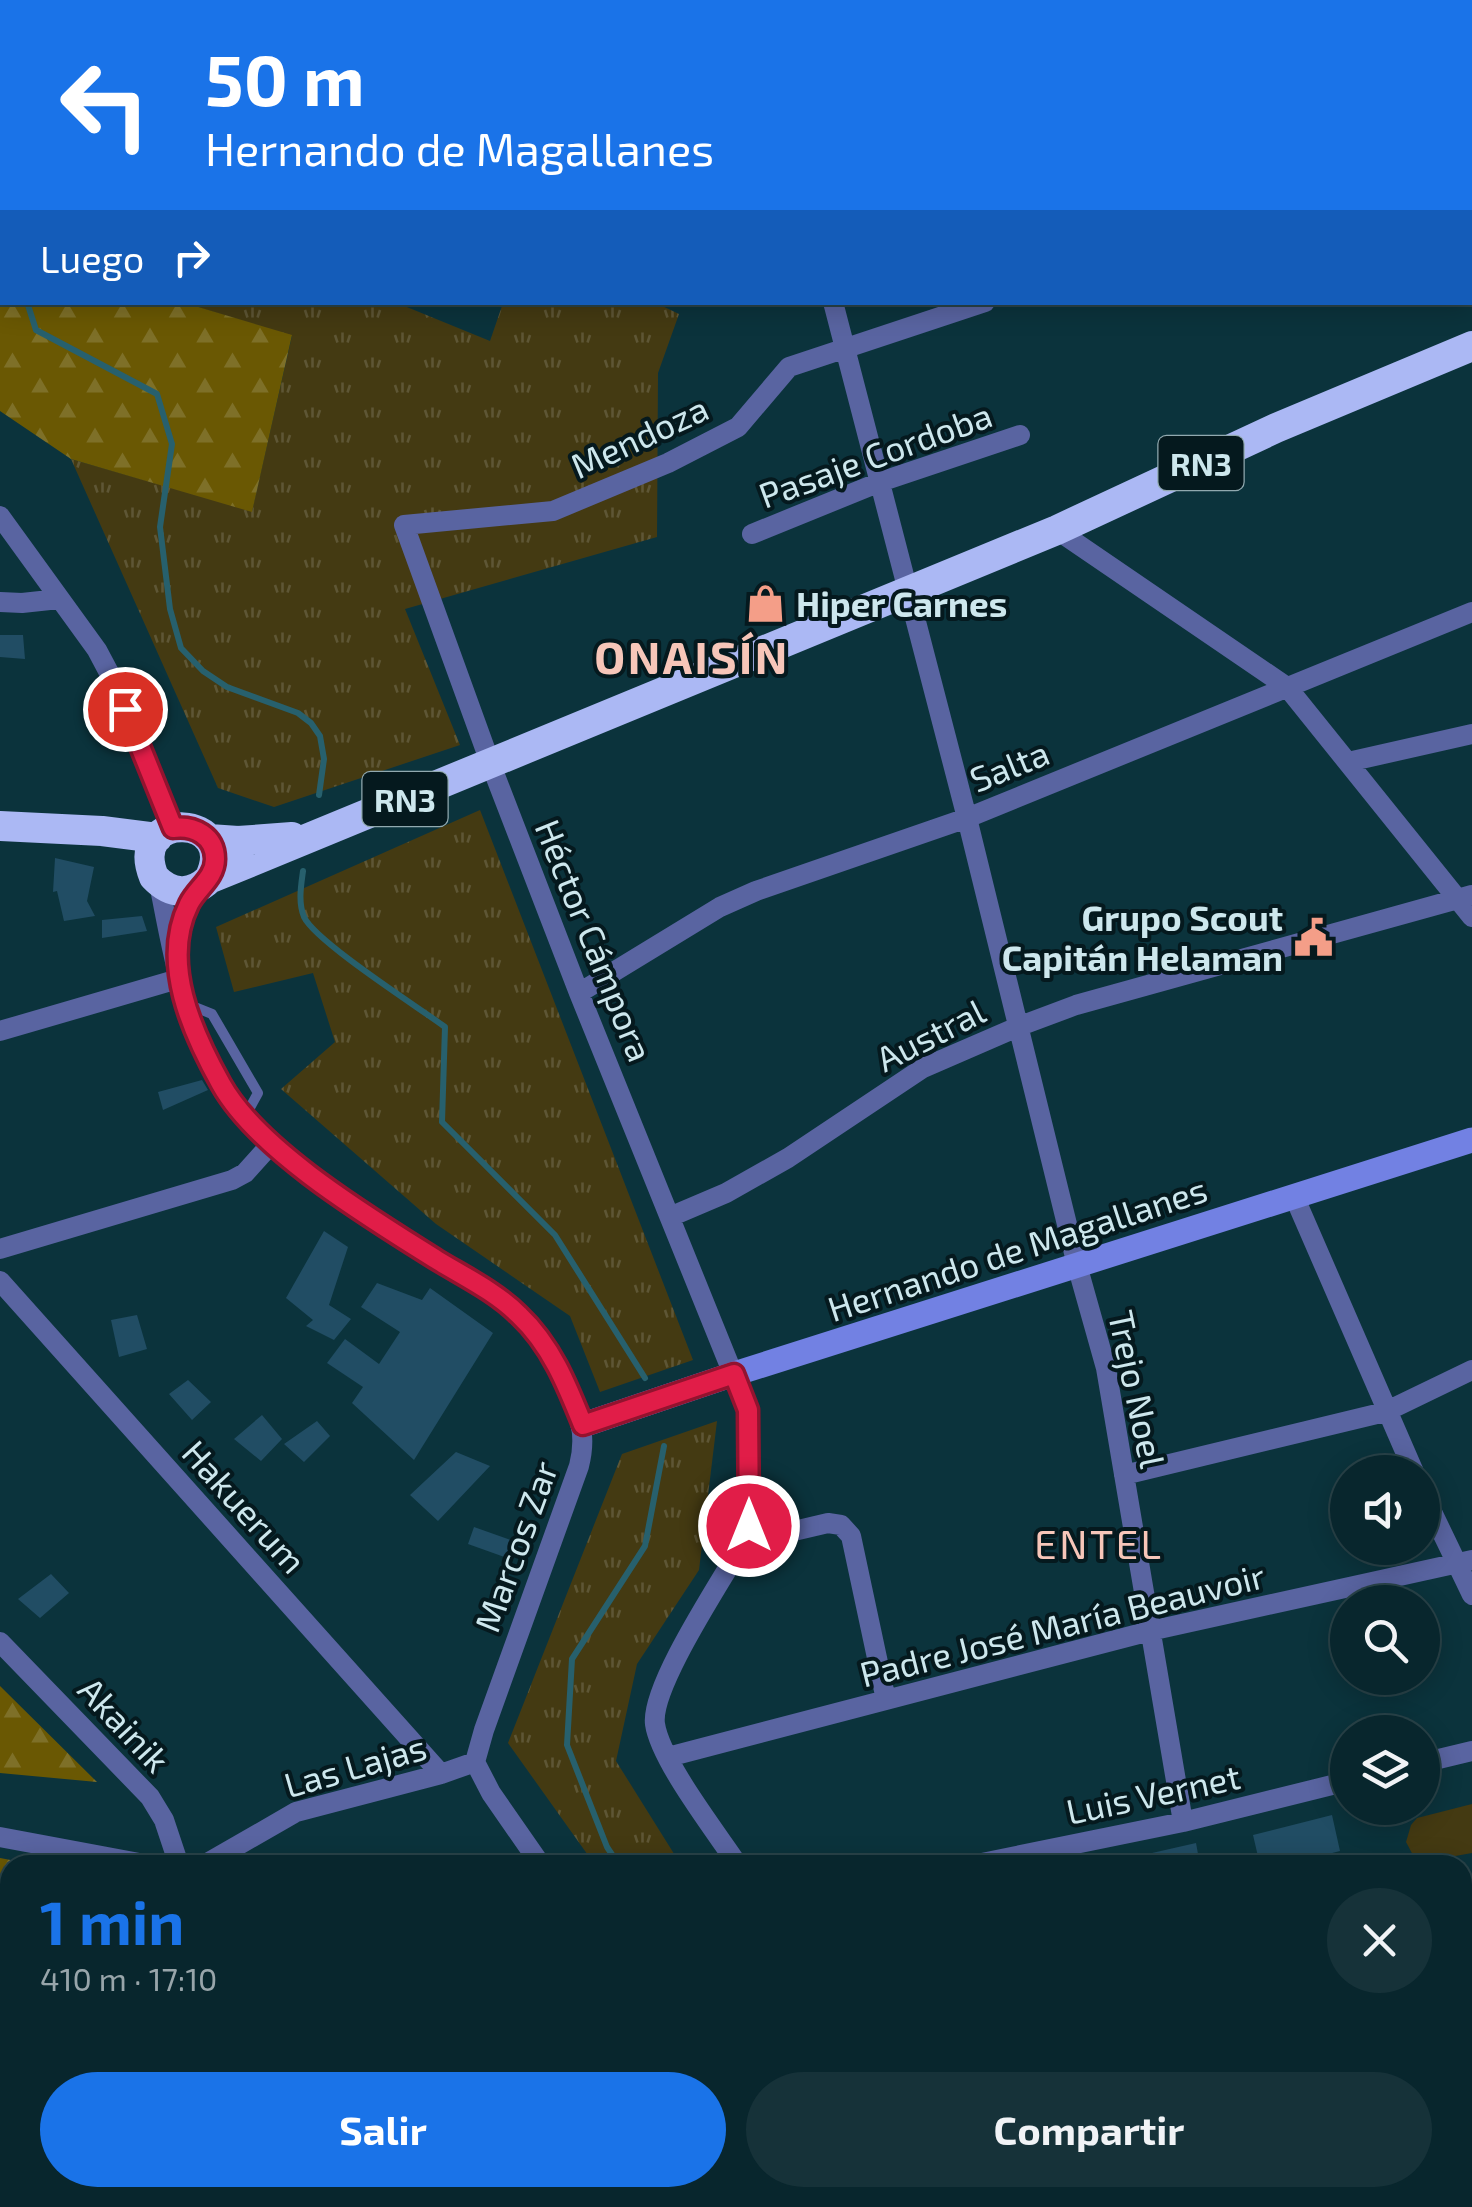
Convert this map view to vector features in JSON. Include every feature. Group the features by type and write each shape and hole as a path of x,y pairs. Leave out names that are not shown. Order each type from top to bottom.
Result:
{"highway":[{"name":"RN3","path":"160,853 175,891 204,883 1057,530 1346,398 1472,346"},
{"name":"RN3","path":"1346,398 1472,364"},
{"name":"RN3","path":"0,826 44,830 108,848 160,853 192,828 208,839 238,841 320,833"},
{"path":"204,883 215,859 208,839"}],"main road":[{"name":"Hernando de Magallanes","path":"583,1425 1472,1140"}],"street":[{"name":"Trejo Noel","path":"834,305 1020,1026 1076,1266 1106,1368 1183,1822"},
{"name":"Mendoza","path":"404,526 553,511 738,427 789,367 976,305"},
{"name":"Pasaje Cordoba","path":"752,534 880,482 1020,435"},
{"name":"Marcos Zar","path":"0,516 96,650 115,684 160,853 178,979 213,1070 227,1095 272,1143 388,1230 519,1314 542,1340 583,1425 584,1447 579,1466 476,1762"},
{"name":"Héctor Cámpora","path":"404,526 579,993 748,1410 749,1526 743,1544"},
{"path":"1057,530 1287,687 1465,897 1472,917"},
{"path":"0,602 60,599"},
{"name":"Salta","path":"579,993 720,908 756,891 967,818 1472,612"},
{"path":"1348,762 1472,734"},
{"name":"Marcos Zar","path":"178,979 180,930 188,905 204,883"},
{"name":"Austral","path":"672,1216 726,1193 788,1158 923,1068 1020,1026 1076,1005 1465,897"},
{"path":"0,1032 178,979"},
{"path":"0,1249 232,1180 245,1173 272,1143"},
{"path":"1294,1196 1406,1455"},
{"name":"Hakuerum","path":"0,1281 442,1774"},
{"path":"1124,1475 1385,1412 1472,1370"},
{"path":"1440,1521 1465,1562 1472,1595"},
{"path":"732,1855 668,1757 655,1723 662,1688 743,1544 828,1523 841,1525 851,1536 886,1700"},
{"name":"Padre José María Beauvoir","path":"668,1757 1150,1631 1465,1562"},
{"name":"Akainik","path":"0,1642 150,1797 164,1820 176,1855"},
{"path":"1440,1758 1472,1750"},
{"path":"476,1762 491,1793 534,1855"},
{"name":"Las Lajas","path":"221,1855 296,1812 476,1762"},
{"name":"Luis Vernet","path":"1021,1855 1183,1822 1330,1785"},
{"path":"0,1837 96,1855"}],"green space":[{"path":"0,305 192,305 292,335 252,512 71,459 0,411"},
{"path":"191,305 402,305 490,341 502,305 660,305 679,314 658,373 657,537 405,609 460,745 274,807 218,788 71,459 252,511 292,336"},
{"path":"480,810 693,1360 600,1392 570,1316 436,1224 281,1089 335,1042 313,973 234,992 216,927"},
{"path":"717,1421 699,1570 637,1664 616,1761 675,1855 588,1855 508,1743 622,1454"},
{"path":"0,1686 97,1782 0,1773"},
{"path":"1472,1804 1472,1853 1413,1855 1406,1842 1411,1825 1440,1825 1440,1812"}],"building":[{"path":"0,635 23,635 25,659 0,657"},
{"path":"55,858 94,867 87,901 95,916 64,921 57,891 53,892"},
{"path":"142,916 147,931 102,938 102,920"},
{"path":"202,1080 208,1090 163,1110 158,1092"},
{"path":"324,1231 348,1247 329,1305 351,1319 334,1340 306,1326 313,1320 286,1298"},
{"path":"377,1283 422,1300 430,1288 493,1333 414,1460 352,1403 363,1387 327,1363 345,1339 379,1364 400,1332 361,1307"},
{"path":"137,1315 147,1349 119,1357 111,1320"},
{"path":"188,1380 211,1402 192,1420 169,1394"},
{"path":"262,1415 282,1439 261,1461 234,1439"},
{"path":"317,1421 330,1436 304,1462 284,1444"},
{"path":"456,1452 490,1466 438,1521 410,1495"},
{"path":"474,1527 519,1543 513,1560 468,1544"},
{"path":"51,1574 69,1593 40,1618 18,1599"},
{"path":"1330,1816 1340,1851 1324,1855 1258,1855 1253,1835"},
{"path":"1196,1843 1198,1855 1143,1855"}],"waterway":[{"path":"28,305 36,330 157,394 172,444 160,527 170,609 181,648 203,671 227,687 298,713 311,723 320,736 324,759 319,795"},
{"path":"303,871 301,906 312,928 347,958 445,1027 442,1122 555,1235 645,1378"},
{"path":"612,1855 567,1745 572,1659 645,1546 664,1446"}],"place":[{"name":"Hiper Carnes","path":"766,603"},
{"name":"Grupo Scout Capitán Helaman","path":"1313,937"}],"district":[{"name":"ONAISÍN","path":"692,656"},
{"name":"ENTEL","path":"1099,1543"}],"route":[{"path":"125,709 173,828 183,826 201,832 214,848 214,870 188,905 180,930 178,979 200,1040 227,1095 291,1158 388,1230 519,1314 542,1340 556,1364 583,1425 734,1374 748,1410 749,1526"}]}
